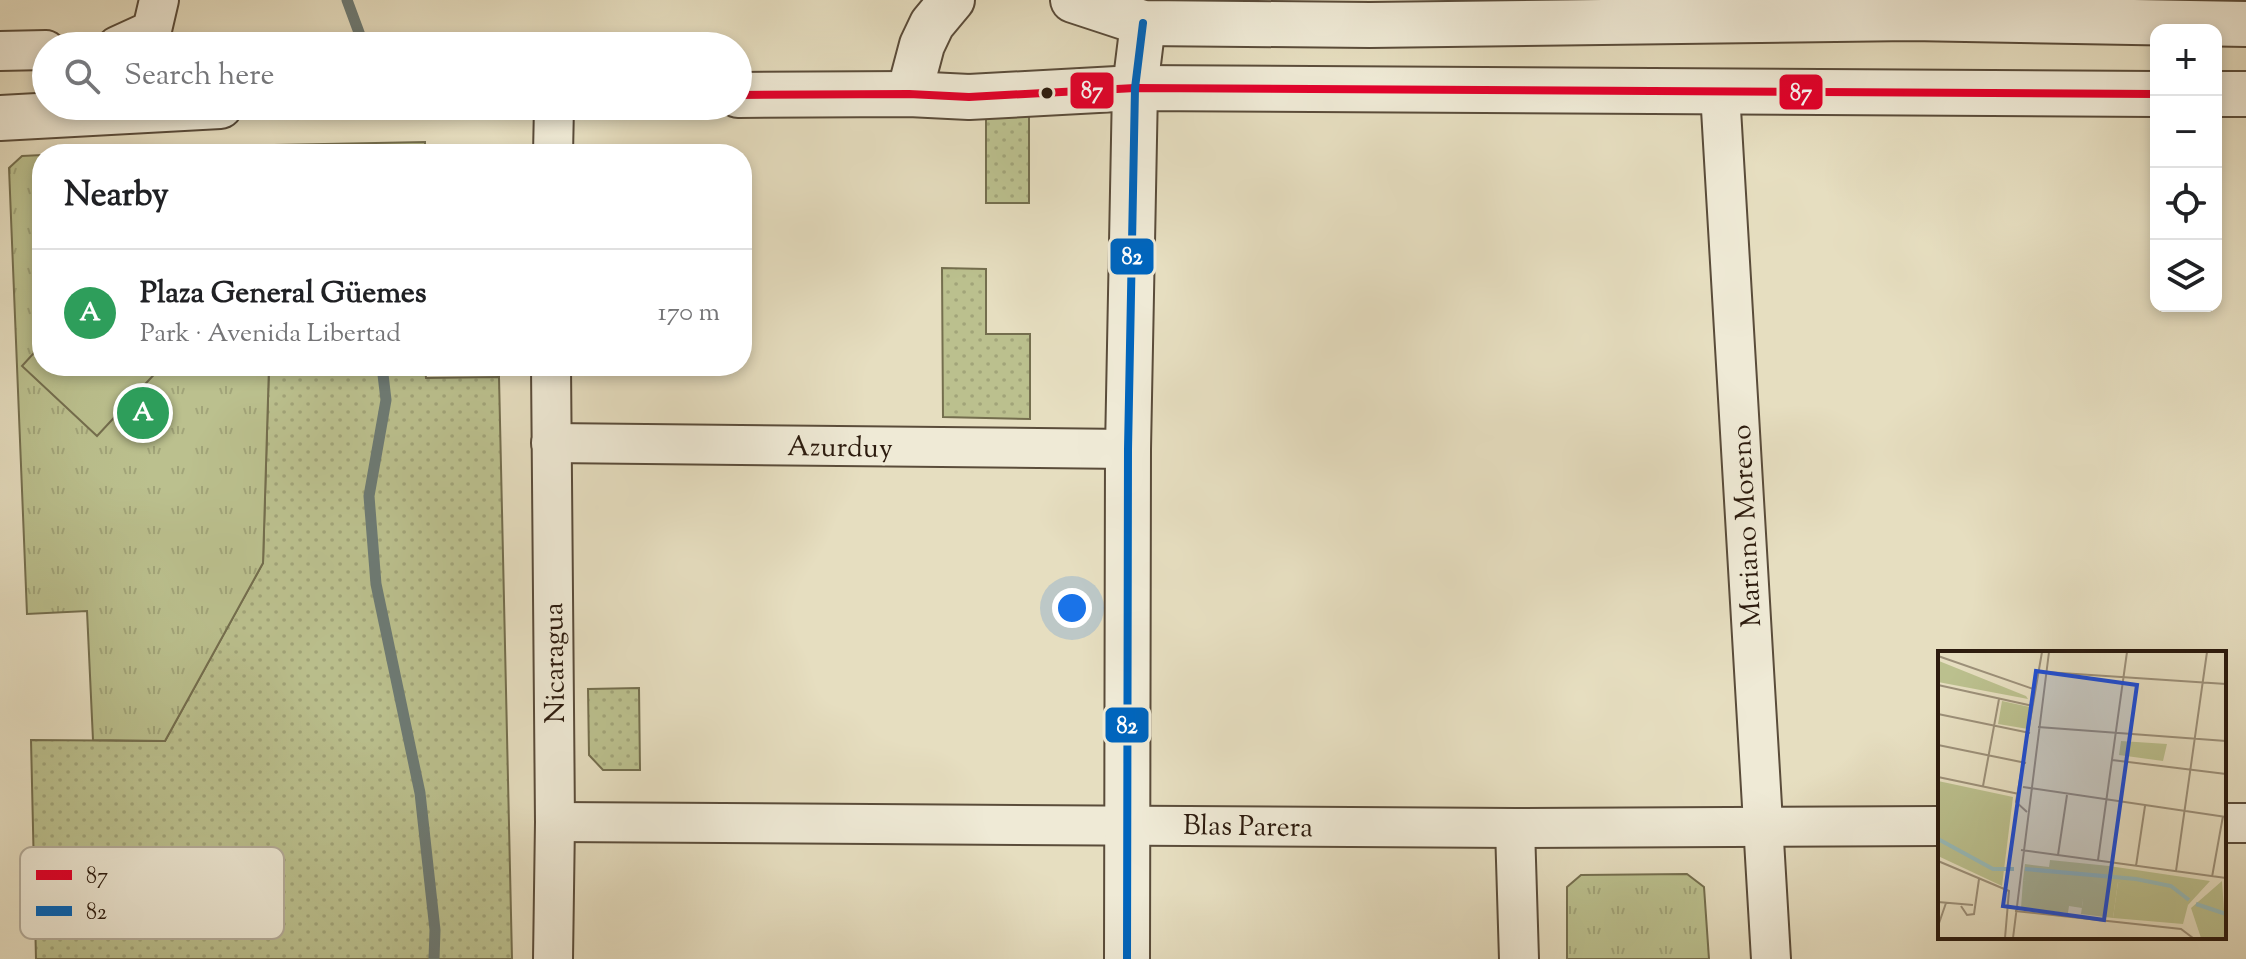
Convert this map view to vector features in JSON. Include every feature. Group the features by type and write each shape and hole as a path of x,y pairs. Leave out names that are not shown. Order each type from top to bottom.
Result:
{"street":[{"path":"148,32 152,30 159,0"},
{"path":"909,94 927,34 952,0"},
{"path":"1075,0 1143,23 1371,12 1912,9 2073,10 2246,24"},
{"path":"1127,959 1128,449 1135,88 1143,23"},
{"path":"0,51 32,50"},
{"path":"752,95 909,94 969,97 1135,88 2150,94"},
{"name":"Mariano Moreno","path":"1720,92 1771,959"},
{"path":"2222,94 2246,94"},
{"path":"0,118 32,116"},
{"path":"553,144 554,120"},
{"name":"Nicaragua","path":"551,376 555,822 553,959"},
{"name":"Azurduy","path":"551,443 1128,449"},
{"name":"Blas Parera","path":"555,822 1515,828 1938,826"},
{"path":"1515,828 1519,959"}],"green space":[{"path":"1029,112 1029,203 986,203 986,113"},
{"path":"425,142 425,144 325,144"},
{"path":"22,156 32,156 32,376 269,376 263,563 165,741 93,740 87,611 27,614 9,168"},
{"path":"942,268 986,269 986,334 1030,334 1030,419 943,417"},
{"path":"32,355 32,375 22,366"},
{"path":"33,376 153,376 97,436"},
{"path":"269,376 499,377 512,959 36,959 36,939 284,939 284,847 33,847 31,740 165,741 263,563"},
{"path":"639,688 640,770 603,770 589,755 588,689"},
{"path":"1687,874 1704,887 1709,959 1567,959 1567,887 1581,875"}],"waterway":[{"path":"347,0 359,32"},
{"path":"383,376 386,400 369,496 376,584 420,793 435,930 434,959"}],"transit line":[{"name":"82","path":"1127,959 1128,449 1135,88 1143,23"},
{"name":"87","path":"752,95 909,94 969,97 1135,88 2150,94"}],"place":[{"name":"Plaza General Güemes","path":"143,413"}]}
